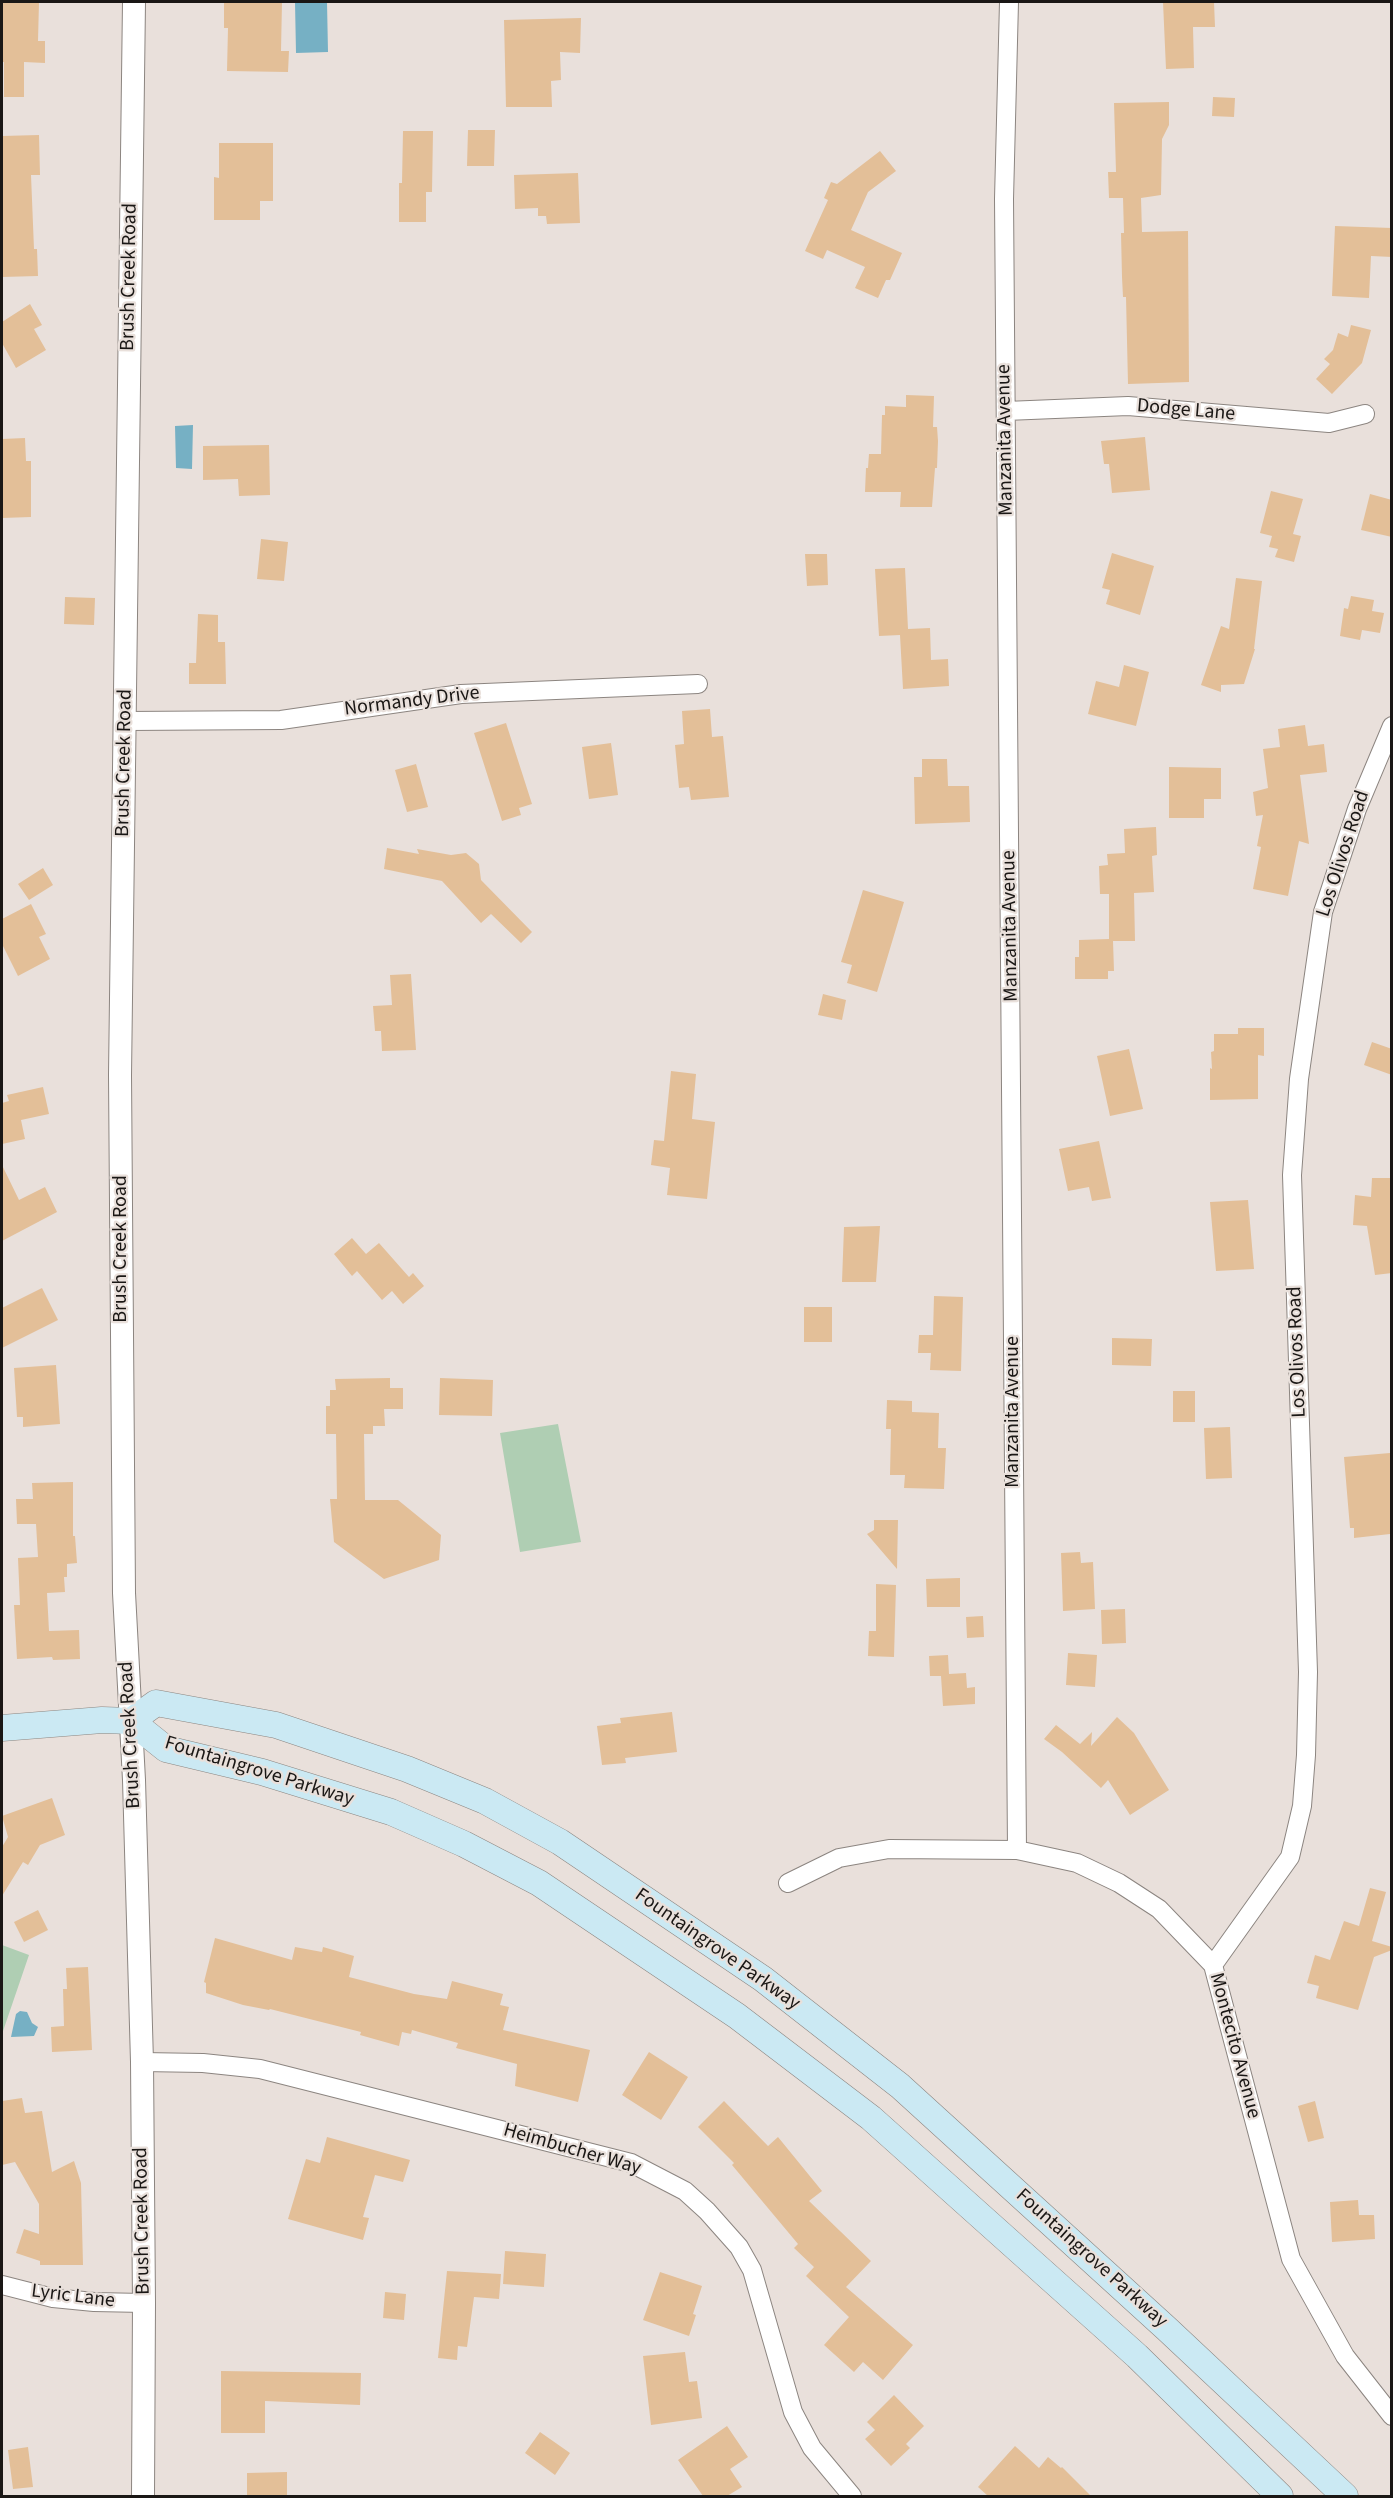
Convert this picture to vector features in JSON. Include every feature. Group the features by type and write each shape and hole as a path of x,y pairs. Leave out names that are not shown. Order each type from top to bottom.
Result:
{"main road":[{"name":"Fountaingrove Parkway","path":"1280,2496 1137,2356 871,2118 737,2016 539,1883 464,1844 391,1812 262,1772 166,1749 131,1721 156,1703 276,1725 407,1769 485,1801 561,1842 763,1979 900,2086 1167,2329 1346,2496"},
{"path":"2,1728 102,1720 131,1721"}],"street":[{"name":"Brush Creek Road","path":"134,2 120,1076 124,1593 131,1721 142,2062 143,2496"},
{"name":"Manzanita Avenue","path":"1009,2 1004,199 1017,1850"},
{"name":"Dodge Lane","path":"1006,411 1128,406 1329,423 1365,414"},
{"name":"Normandy Drive","path":"126,722 281,720 462,694 698,684"},
{"name":"Los Olivos Road","path":"1213,1965 1290,1857 1302,1806 1308,1672 1292,1174 1299,1079 1323,912 1357,809 1392,726"},
{"name":"Montecito Avenue","path":"788,1883 839,1858 889,1849 1017,1850 1077,1863 1119,1883 1158,1909 1213,1965 1291,2259 1345,2356 1392,2416"},
{"name":"Heimbucher Way","path":"142,2062 203,2063 260,2069 632,2163 685,2191 707,2211 739,2247 752,2270 793,2412 812,2448 852,2496"},
{"name":"Lyric Lane","path":"2,2285 53,2298 144,2303"}],"green space":[{"path":"558,1424 581,1542 520,1552 500,1433"},
{"path":"2,1945 29,1955 2,2034"}],"water":[{"path":"295,2 327,2 328,52 296,53"},
{"path":"193,425 192,469 176,468 175,426"},
{"path":"20,2011 27,2012 32,2023 38,2027 34,2036 11,2037 16,2014"}],"building":[{"path":"2,2 39,2 38,41 45,41 45,63 24,62 24,97 4,97"},
{"path":"224,2 282,2 281,51 289,51 288,72 227,71 228,28 224,28"},
{"path":"1163,2 1214,2 1215,27 1193,27 1194,68 1166,69"},
{"path":"581,18 580,53 560,52 561,80 551,81 552,107 506,107 504,20"},
{"path":"1213,97 1235,98 1234,117 1212,116"},
{"path":"1169,102 1169,125 1162,139 1161,195 1141,198 1142,232 1188,231 1189,382 1128,384 1126,297 1123,297 1122,277 1123,198 1109,198 1108,172 1116,172 1114,103"},
{"path":"468,130 495,130 494,166 467,166"},
{"path":"403,131 433,131 432,192 426,192 426,222 399,222"},
{"path":"39,135 40,175 31,175 34,249 37,249 38,276 2,277 2,136"},
{"path":"219,143 273,143 273,201 260,201 260,220 214,220 214,177 219,178"},
{"path":"880,151 896,171 868,192 851,230 902,253 890,280 886,280 878,298 855,288 865,267 827,250 823,259 805,251 828,200 824,198 831,182 837,184"},
{"path":"578,173 580,223 547,224 546,216 538,216 538,208 515,209 514,175"},
{"path":"1335,226 1392,228 1392,257 1371,256 1369,298 1332,296"},
{"path":"30,304 42,325 34,329 46,350 16,368 2,343 2,322"},
{"path":"1351,325 1371,330 1362,363 1332,394 1316,379 1330,364 1324,359 1333,350 1338,333 1348,337"},
{"path":"906,395 934,396 933,427 937,427 938,441 932,507 900,507 901,492 865,492 869,454 881,454 882,415 885,415 885,406 906,407"},
{"path":"1145,437 1150,490 1112,493 1109,464 1104,464 1101,441"},
{"path":"25,438 26,461 31,461 31,517 2,518 2,439"},
{"path":"269,445 270,495 239,496 238,479 203,480 203,446"},
{"path":"1271,491 1303,499 1293,534 1301,536 1294,562 1275,557 1278,549 1269,547 1272,536 1260,533"},
{"path":"1370,494 1392,500 1392,537 1361,530"},
{"path":"261,539 288,542 284,581 257,579"},
{"path":"1112,553 1154,566 1140,615 1106,604 1110,590 1102,588"},
{"path":"805,554 827,554 828,585 807,586"},
{"path":"905,568 908,629 930,628 931,660 948,659 949,686 903,689 900,635 879,636 875,569"},
{"path":"1236,578 1262,581 1255,649 1244,684 1221,685 1221,692 1201,685 1221,626 1229,629"},
{"path":"1351,596 1374,600 1372,611 1384,613 1380,633 1362,630 1360,640 1340,636 1344,608 1348,609"},
{"path":"65,597 95,598 94,625 64,624"},
{"path":"198,614 218,615 218,642 225,642 226,684 189,684 189,663 196,663"},
{"path":"1124,665 1149,672 1136,726 1088,714 1096,681 1119,687"},
{"path":"710,709 712,737 723,736 729,797 691,800 689,787 679,788 675,745 684,744 682,711"},
{"path":"506,723 532,804 519,808 521,815 502,821 474,733"},
{"path":"1305,725 1308,746 1324,744 1327,772 1300,775 1309,844 1299,841 1288,896 1253,889 1261,847 1257,846 1263,815 1256,816 1253,792 1268,788 1263,749 1280,747 1278,729"},
{"path":"611,743 618,795 589,799 582,747"},
{"path":"922,759 947,759 948,786 969,786 970,822 915,824 914,777 922,777"},
{"path":"416,764 428,807 407,812 395,770"},
{"path":"1169,767 1221,768 1221,799 1204,799 1204,818 1169,818"},
{"path":"1156,827 1157,855 1152,856 1154,892 1134,893 1135,941 1113,941 1114,971 1108,971 1108,979 1075,979 1075,957 1079,957 1079,940 1109,939 1109,894 1100,894 1099,866 1108,865 1107,854 1125,853 1124,829"},
{"path":"387,848 419,854 417,849 451,855 466,853 479,864 481,880 532,932 521,943 491,914 481,923 442,881 384,869"},
{"path":"43,868 53,885 29,900 18,884"},
{"path":"863,890 904,902 877,992 847,983 852,965 841,962"},
{"path":"31,904 46,934 39,937 50,959 18,976 2,944 2,919"},
{"path":"411,974 416,1050 382,1051 381,1031 375,1031 373,1006 392,1005 390,975"},
{"path":"823,994 846,1000 842,1020 818,1015"},
{"path":"1238,1028 1264,1028 1264,1056 1258,1055 1258,1099 1210,1100 1210,1068 1212,1069 1211,1052 1214,1051 1214,1034 1238,1034"},
{"path":"1372,1042 1392,1049 1392,1075 1364,1065"},
{"path":"1129,1049 1143,1109 1110,1116 1097,1056"},
{"path":"671,1071 696,1074 692,1119 715,1122 707,1199 667,1195 670,1168 651,1165 654,1140 664,1141"},
{"path":"43,1087 49,1114 21,1120 25,1139 2,1144 2,1103 9,1101 7,1095"},
{"path":"1099,1141 1111,1198 1092,1201 1089,1187 1068,1191 1059,1149"},
{"path":"2,1165 19,1200 45,1187 57,1212 2,1241"},
{"path":"1372,1178 1392,1178 1392,1273 1375,1275 1367,1226 1353,1225 1355,1195 1371,1197"},
{"path":"1248,1200 1254,1269 1216,1271 1210,1202"},
{"path":"880,1226 876,1282 842,1282 844,1227"},
{"path":"352,1238 366,1254 379,1243 409,1277 413,1273 424,1286 403,1304 392,1291 382,1300 357,1271 352,1276 334,1254"},
{"path":"42,1288 58,1320 2,1348 2,1308"},
{"path":"934,1296 963,1297 961,1371 930,1370 931,1353 918,1353 919,1335 933,1335"},
{"path":"804,1307 832,1307 832,1342 804,1342"},
{"path":"1112,1338 1152,1339 1151,1366 1112,1365"},
{"path":"56,1365 60,1424 23,1427 23,1417 17,1417 14,1368"},
{"path":"390,1378 390,1388 403,1388 403,1409 384,1409 385,1426 373,1426 373,1434 364,1434 365,1500 398,1500 441,1535 439,1560 384,1579 334,1542 330,1499 337,1499 336,1434 326,1434 326,1406 330,1406 330,1390 336,1390 335,1379"},
{"path":"440,1378 493,1380 492,1416 439,1415"},
{"path":"1173,1391 1195,1391 1195,1422 1173,1422"},
{"path":"887,1400 912,1401 912,1412 939,1413 938,1448 946,1448 944,1489 904,1488 905,1475 890,1475 891,1429 886,1429"},
{"path":"1230,1427 1232,1478 1206,1479 1204,1428"},
{"path":"1390,1453 1390,1534 1354,1538 1354,1528 1350,1528 1344,1457"},
{"path":"73,1482 73,1536 75,1536 77,1563 67,1564 67,1577 64,1577 65,1592 47,1593 49,1631 79,1630 80,1659 53,1660 52,1657 17,1659 14,1605 20,1605 18,1558 38,1557 36,1524 17,1524 16,1499 33,1499 32,1483"},
{"path":"874,1520 898,1520 897,1569 867,1534 874,1530"},
{"path":"1080,1552 1081,1563 1093,1562 1095,1609 1063,1611 1061,1553"},
{"path":"960,1578 960,1607 927,1607 926,1579"},
{"path":"876,1584 896,1585 894,1657 868,1656 869,1631 876,1631"},
{"path":"1125,1609 1126,1643 1102,1644 1101,1610"},
{"path":"983,1616 984,1637 967,1638 966,1617"},
{"path":"1068,1653 1097,1655 1095,1687 1066,1685"},
{"path":"948,1655 949,1674 966,1673 967,1688 975,1687 975,1704 943,1706 941,1676 930,1676 929,1656"},
{"path":"672,1712 677,1752 625,1758 626,1763 602,1765 597,1726 621,1723 620,1718"},
{"path":"1117,1717 1134,1733 1169,1790 1130,1815 1108,1780 1101,1788 1062,1752 1044,1739 1056,1725 1080,1744 1092,1732 1091,1746"},
{"path":"52,1798 65,1835 40,1845 28,1865 23,1862 2,1896 2,1847 8,1837 2,1816"},
{"path":"1370,1888 1386,1892 1372,1941 1392,1947 1392,1950 1374,1957 1358,2010 1316,1998 1319,1986 1307,1983 1315,1955 1330,1960 1344,1921 1359,1926"},
{"path":"38,1910 48,1930 24,1942 14,1922"},
{"path":"215,1938 292,1960 295,1947 322,1952 323,1947 354,1956 349,1977 414,1994 447,1999 452,1981 503,1994 500,2005 509,2007 503,2030 590,2050 578,2102 515,2086 517,2064 456,2048 458,2043 412,2030 411,2034 402,2032 399,2046 360,2035 361,2032 270,2009 243,2005 206,1993 204,1982"},
{"path":"88,1967 92,2050 52,2052 51,2027 64,2026 63,1989 67,1989 66,1968"},
{"path":"649,2052 688,2077 661,2120 622,2095"},
{"path":"22,2098 25,2113 42,2111 52,2172 74,2161 81,2183 83,2265 40,2265 40,2261 16,2253 24,2229 39,2234 39,2204 15,2162 2,2165 2,2101"},
{"path":"724,2101 768,2146 778,2137 822,2191 809,2201 871,2261 846,2287 913,2345 883,2380 863,2362 854,2372 824,2345 849,2317 806,2276 814,2267 794,2248 798,2244 732,2165 734,2163 698,2127"},
{"path":"1315,2101 1324,2138 1308,2142 1298,2106"},
{"path":"327,2137 410,2160 403,2182 375,2175 363,2217 369,2218 363,2240 288,2219 306,2159 320,2163"},
{"path":"1358,2200 1359,2215 1374,2215 1375,2239 1332,2242 1330,2202"},
{"path":"505,2251 546,2254 544,2287 503,2284"},
{"path":"447,2271 501,2274 499,2299 474,2297 467,2347 458,2346 457,2360 438,2358"},
{"path":"660,2272 702,2286 689,2336 643,2320"},
{"path":"385,2292 406,2294 404,2320 383,2318"},
{"path":"685,2352 689,2382 697,2381 702,2418 651,2425 643,2356"},
{"path":"221,2371 361,2373 360,2405 265,2401 265,2433 221,2433"},
{"path":"894,2395 924,2426 906,2444 910,2448 891,2466 865,2439 875,2430 867,2422"},
{"path":"727,2426 748,2457 730,2469 742,2487 727,2496 703,2496 678,2460"},
{"path":"540,2432 570,2453 555,2475 525,2453"},
{"path":"1015,2446 1039,2468 1048,2457 1062,2467 1091,2496 988,2496 978,2487"},
{"path":"28,2447 33,2487 13,2489 8,2450"},
{"path":"287,2472 287,2496 247,2496 247,2473"}]}
